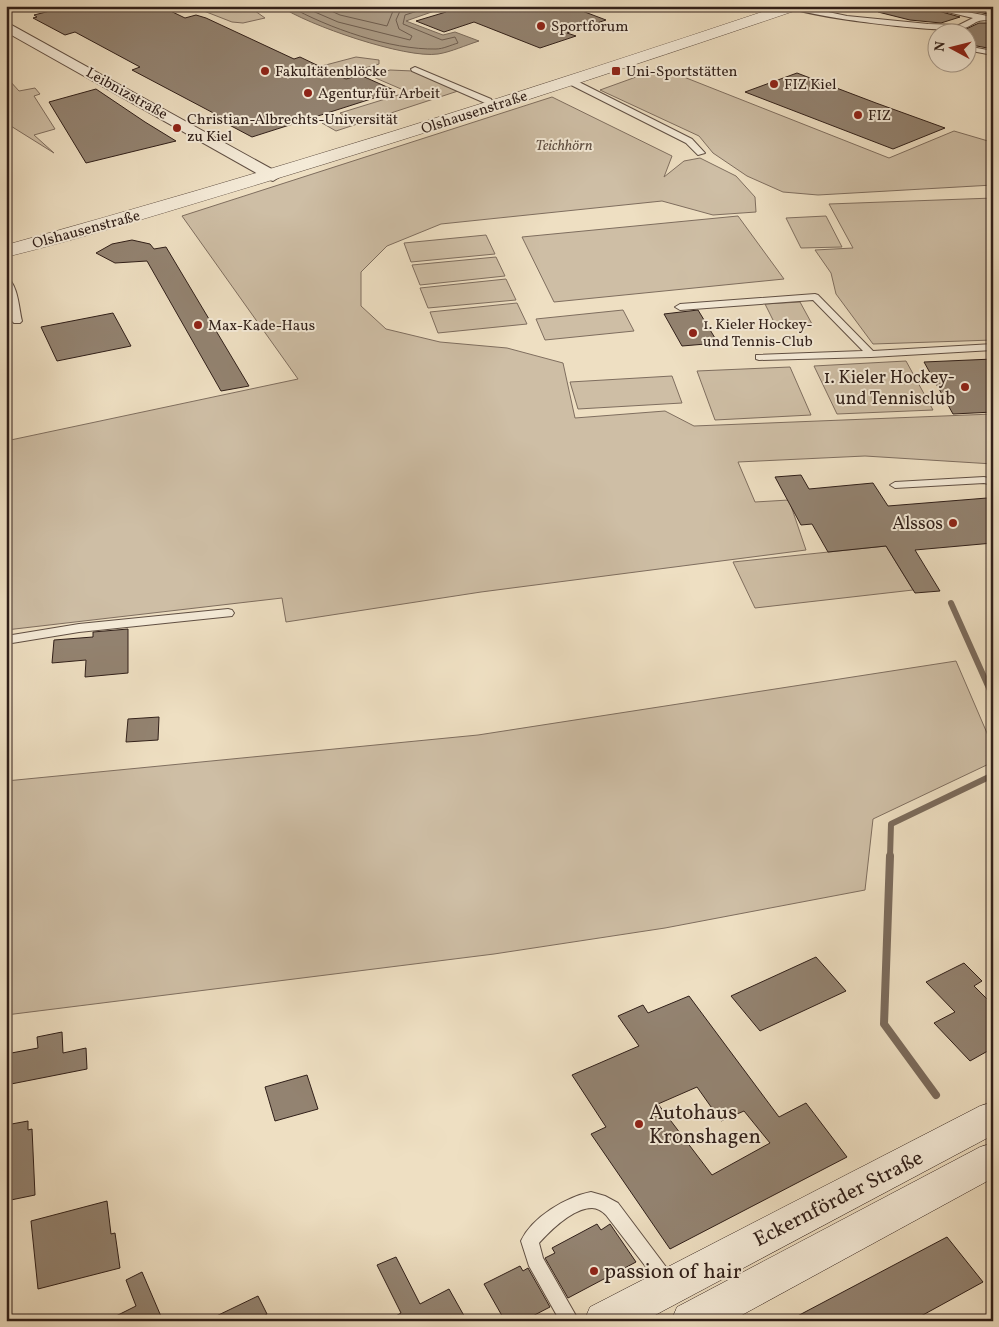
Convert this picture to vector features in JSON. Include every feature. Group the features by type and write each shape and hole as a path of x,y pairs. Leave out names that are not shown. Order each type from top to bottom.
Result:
{"street":[{"name":"Olshausenstraße","path":"6,242 269,173 772,6"},
{"name":"Olshausenstraße","path":"6,251 570,81 792,7"},
{"name":"Leibnizstraße","path":"6,26 269,173"},
{"name":"Eckernförder Straße","path":"604,1321 993,1117"},
{"name":"Eckernförder Straße","path":"691,1321 993,1159"}],"lane":[{"path":"924,6 993,20"},
{"path":"792,7 840,17 926,26"},
{"path":"970,22 979,17"},
{"path":"976,49 993,52"},
{"path":"415,69 488,100"},
{"path":"570,81 689,141 701,153"},
{"path":"6,280 12,292 17,321"},
{"path":"680,307 815,297 871,354"},
{"path":"759,357 871,354 993,347"},
{"path":"896,485 984,480 993,482"},
{"path":"6,640 79,628 228,613"},
{"path":"570,1321 534,1260 530,1241 538,1230 582,1201 602,1202 612,1209 670,1285"}],"green space":[{"path":"191,6 248,6 265,18 243,23 232,22"},
{"path":"356,57 379,60 379,64 349,70 318,67"},
{"path":"661,68 889,158 954,131 988,141 993,144 993,185 818,195 783,192 747,176 713,153 699,136 600,90"},
{"path":"390,70 413,71 458,91 336,131 322,123 344,116 340,113 408,92 371,76"},
{"path":"9,80 19,91 35,88 40,94 34,96 55,129 34,135 54,153 6,123 6,81"},
{"name":"Teichhörn","path":"552,97 672,156 664,177 684,161 700,158 736,176 755,197 756,212 713,215 662,201 441,224 387,246 361,272 361,306 386,329 440,342 507,348 563,363 575,418 665,411 694,426 993,414 993,464 865,456 738,462 755,502 789,500 806,550 481,592 286,622 282,598 6,630 6,441 298,379 182,216"},
{"path":"993,198 993,340 873,344 836,294 831,273 815,250 853,248 829,204"},
{"path":"738,216 784,279 554,302 522,237"},
{"path":"826,216 842,247 801,248 786,218"},
{"path":"486,235 495,254 411,262 404,243"},
{"path":"496,257 505,276 420,285 412,265"},
{"path":"506,279 516,300 428,308 420,288"},
{"path":"800,302 812,324 776,326 765,304"},
{"path":"517,303 527,324 438,333 430,312"},
{"path":"623,310 634,331 545,340 536,319"},
{"path":"906,361 933,410 837,414 814,366"},
{"path":"790,367 811,415 715,420 697,371"},
{"path":"672,376 682,403 578,409 570,382"},
{"path":"886,546 913,590 755,608 733,562"},
{"path":"956,661 993,747 993,762 873,819 865,890 665,928 494,954 6,1015 6,781 478,735"}],"water":[{"path":"280,6 437,6 443,8 406,21 443,35 455,32 479,41 438,54 404,51 333,31 293,14"}],"building":[{"path":"70,6 160,6 185,18 196,15 294,59 300,57 346,79 360,75 396,91 252,137 218,119 221,117 132,70 140,67 75,32 65,35 33,18 37,17 34,15"},
{"path":"436,6 569,6 606,20 567,33 576,36 540,48 474,22 444,32 416,21 446,12"},
{"path":"879,6 920,6 960,17 944,22 931,22 910,20 878,12"},
{"path":"947,6 993,6 993,15"},
{"path":"993,23 993,49 976,46 976,24"},
{"name":"FIZ","path":"797,73 945,128 893,149 745,92"},
{"path":"96,89 176,141 86,163 49,102"},
{"name":"Max-Kade-Haus","path":"132,240 150,244 154,249 166,247 249,386 221,391 147,261 115,263 96,253 112,244"},
{"name":"1. Kieler Hockey- und Tennis-Club","path":"698,310 718,343 682,346 664,314"},
{"path":"113,313 131,346 57,361 41,327"},
{"name":"1. Kieler Hockey- und Tennisclub","path":"993,359 993,412 953,414 924,362"},
{"path":"801,475 809,489 873,483 888,506 987,498 993,506 993,543 915,550 940,591 915,593 886,546 828,552 812,524 801,525 775,477"},
{"path":"128,629 128,673 85,677 86,660 52,663 54,640 93,637 93,632"},
{"path":"159,717 158,740 126,742 128,719"},
{"path":"816,957 846,991 760,1031 731,996"},
{"path":"964,963 982,981 974,986 993,1005 993,1048 970,1061 934,1023 955,1012 926,982"},
{"name":"Autohaus Kronshagen","path":"689,996 779,1117 806,1103 847,1157 670,1249 591,1134 606,1127 572,1075 639,1046 618,1016 643,1005 648,1013","holes":["697,1087 721,1121 744,1111 770,1143 712,1175 658,1104"]},
{"path":"62,1032 63,1053 86,1048 87,1069 6,1085 6,1054 38,1048 37,1037"},
{"path":"307,1075 318,1109 275,1121 265,1087"},
{"path":"28,1121 28,1130 32,1129 35,1195 6,1201 6,1125"},
{"path":"107,1201 111,1234 115,1233 120,1268 38,1289 31,1221"},
{"path":"597,1224 601,1230 610,1224 636,1262 568,1298 545,1258 555,1253 552,1248"},
{"path":"947,1237 983,1282 912,1321 788,1321"},
{"path":"396,1257 420,1304 449,1289 467,1321 387,1321 401,1313 377,1265"},
{"path":"520,1266 523,1271 528,1268 550,1307 523,1321 505,1321 484,1284"},
{"path":"142,1272 163,1321 106,1321 136,1306 126,1280"},
{"path":"258,1296 267,1314 254,1321 206,1321"}],"waterway":[{"path":"951,603 993,697"},
{"path":"890,857 891,824 993,775"},
{"path":"890,856 884,1024 936,1095"}],"place":[{"name":"Sportforum","path":"541,26"},
{"name":"Fakultätenblöcke","path":"265,71"},
{"name":"Uni-Sportstätten","path":"616,71"},
{"name":"FIZ Kiel","path":"774,84"},
{"name":"Agentur für Arbeit","path":"308,93"},
{"name":"FIZ","path":"858,115"},
{"name":"Christian-Albrechts-Universität zu Kiel","path":"177,128"},
{"name":"Max-Kade-Haus","path":"198,325"},
{"name":"1. Kieler Hockey- und Tennis-Club","path":"693,333"},
{"name":"1. Kieler Hockey- und Tennisclub","path":"965,387"},
{"name":"Alssos","path":"953,523"},
{"name":"Autohaus Kronshagen","path":"639,1124"},
{"name":"passion of hair","path":"594,1271"}]}
